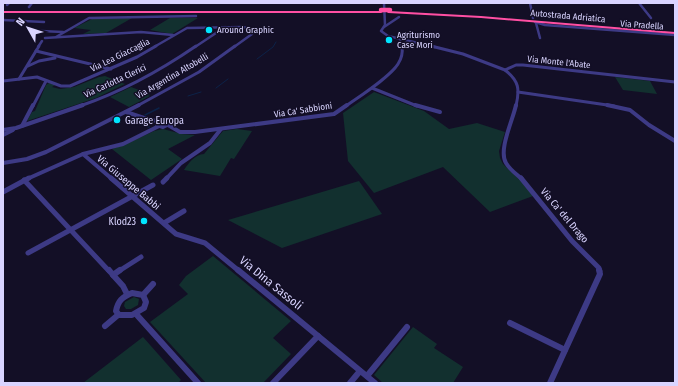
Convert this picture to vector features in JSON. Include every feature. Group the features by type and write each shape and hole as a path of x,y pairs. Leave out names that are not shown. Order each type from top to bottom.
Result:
{"highway":[{"name":"Autostrada Adriatica","path":"3,11 389,11 675,33"}],"main road":[{"path":"650,3 674,4"}],"street":[{"path":"29,7 32,3"},
{"path":"384,3 384,27 381,31 382,33 463,54 505,70 514,77 518,86 518,92 622,107 630,110 649,125 675,141"},
{"path":"530,3 533,18"},
{"path":"639,3 651,18"},
{"path":"56,37 89,18 196,16"},
{"path":"384,27 399,17"},
{"path":"3,20 44,22"},
{"name":"Via Pradella","path":"540,38 535,22 675,33"},
{"name":"Via Carlotta Clerici","path":"3,130 22,126 104,96 167,66 225,27"},
{"name":"Via Lea Giaccaglia","path":"3,81 37,77 61,86 70,86 137,57 173,35 191,28 243,27"},
{"name":"Via Argentina Altobelli","path":"3,163 27,159 46,152 126,112 199,72 254,32 251,29 243,27"},
{"path":"41,31 63,32"},
{"path":"19,79 44,40 56,37 141,32 173,35"},
{"path":"44,40 53,38"},
{"name":"Via Ca' Sabbioni","path":"168,125 173,129 188,133 334,114 372,88 398,65 403,54 400,38"},
{"path":"36,51 60,58 111,68"},
{"path":"27,67 43,60 60,58"},
{"name":"Via Monte l'Abate","path":"505,70 516,65 523,65 675,82"},
{"path":"22,126 46,81"},
{"path":"372,88 423,108 440,112"},
{"name":"Via Ca' del Drago","path":"518,92 514,116 504,151 505,161 525,182 570,239 599,268 600,274 550,383"},
{"name":"Via Argentina Altobelli","path":"126,112 150,120 170,120 171,122 168,125"},
{"path":"158,121 157,125 159,126"},
{"path":"3,192 24,180 83,154 123,144 159,126 168,125"},
{"path":"3,135 16,128"},
{"path":"163,182 181,163 210,142 221,129"},
{"name":"Via Giuseppe Babbi","path":"83,154 164,223 184,211"},
{"path":"24,180 123,286 127,294"},
{"path":"28,253 153,185"},
{"name":"Via Dina Sassoli","path":"164,223 182,237 200,240 205,243 375,383"},
{"path":"113,275 141,257"},
{"path":"143,294 153,284"},
{"path":"118,315 116,307 118,302 127,294 136,292 143,294"},
{"path":"106,326 118,315 129,316 136,314 144,306 145,302 143,294"},
{"path":"136,314 194,382"},
{"path":"510,323 565,350"},
{"path":"366,376 407,327"},
{"path":"273,383 318,336"},
{"path":"350,383 360,371"}],"green space":[{"path":"132,18 106,33 83,34 91,30 74,28 92,19"},
{"path":"170,18 198,18 172,34 150,30"},
{"path":"105,76 125,84 96,98 27,121 32,112 35,111 46,85 49,83 55,85 52,87 60,89 74,87"},
{"path":"615,77 650,81 657,94 623,90"},
{"path":"131,87 150,94 148,95 150,96 129,107 110,97"},
{"path":"374,92 424,111 449,129 477,123 505,132 499,151 500,158 503,164 522,182 533,196 490,212 443,167 374,193 348,161 343,113"},
{"path":"163,129 182,134 195,135 168,149 182,159 151,180 112,149 154,131"},
{"path":"237,129 252,131 234,159 231,158 220,176 184,170 195,157 204,154 223,131"},
{"path":"359,181 382,214 282,248 228,220"},
{"path":"213,256 291,321 273,338 291,354 263,383 206,383 150,322 188,294 179,285 186,276"},
{"path":"134,297 139,299 138,305 131,309 126,309 124,306 125,302"},
{"path":"413,327 437,344 434,348 463,367 453,383 383,383 374,375"},
{"path":"143,337 181,380 178,383 83,383"}],"waterway":[{"path":"257,59 273,47 276,42"},
{"path":"216,88 228,79"},
{"path":"188,96 201,92"},
{"path":"145,115 159,108"},
{"path":"136,119 140,124 149,127"}],"place":[{"name":"Around Graphic","path":"209,30"},
{"name":"Agriturismo Case Mori","path":"389,40"},
{"name":"Garage Europa","path":"117,120"},
{"name":"Klod23","path":"144,221"}]}
